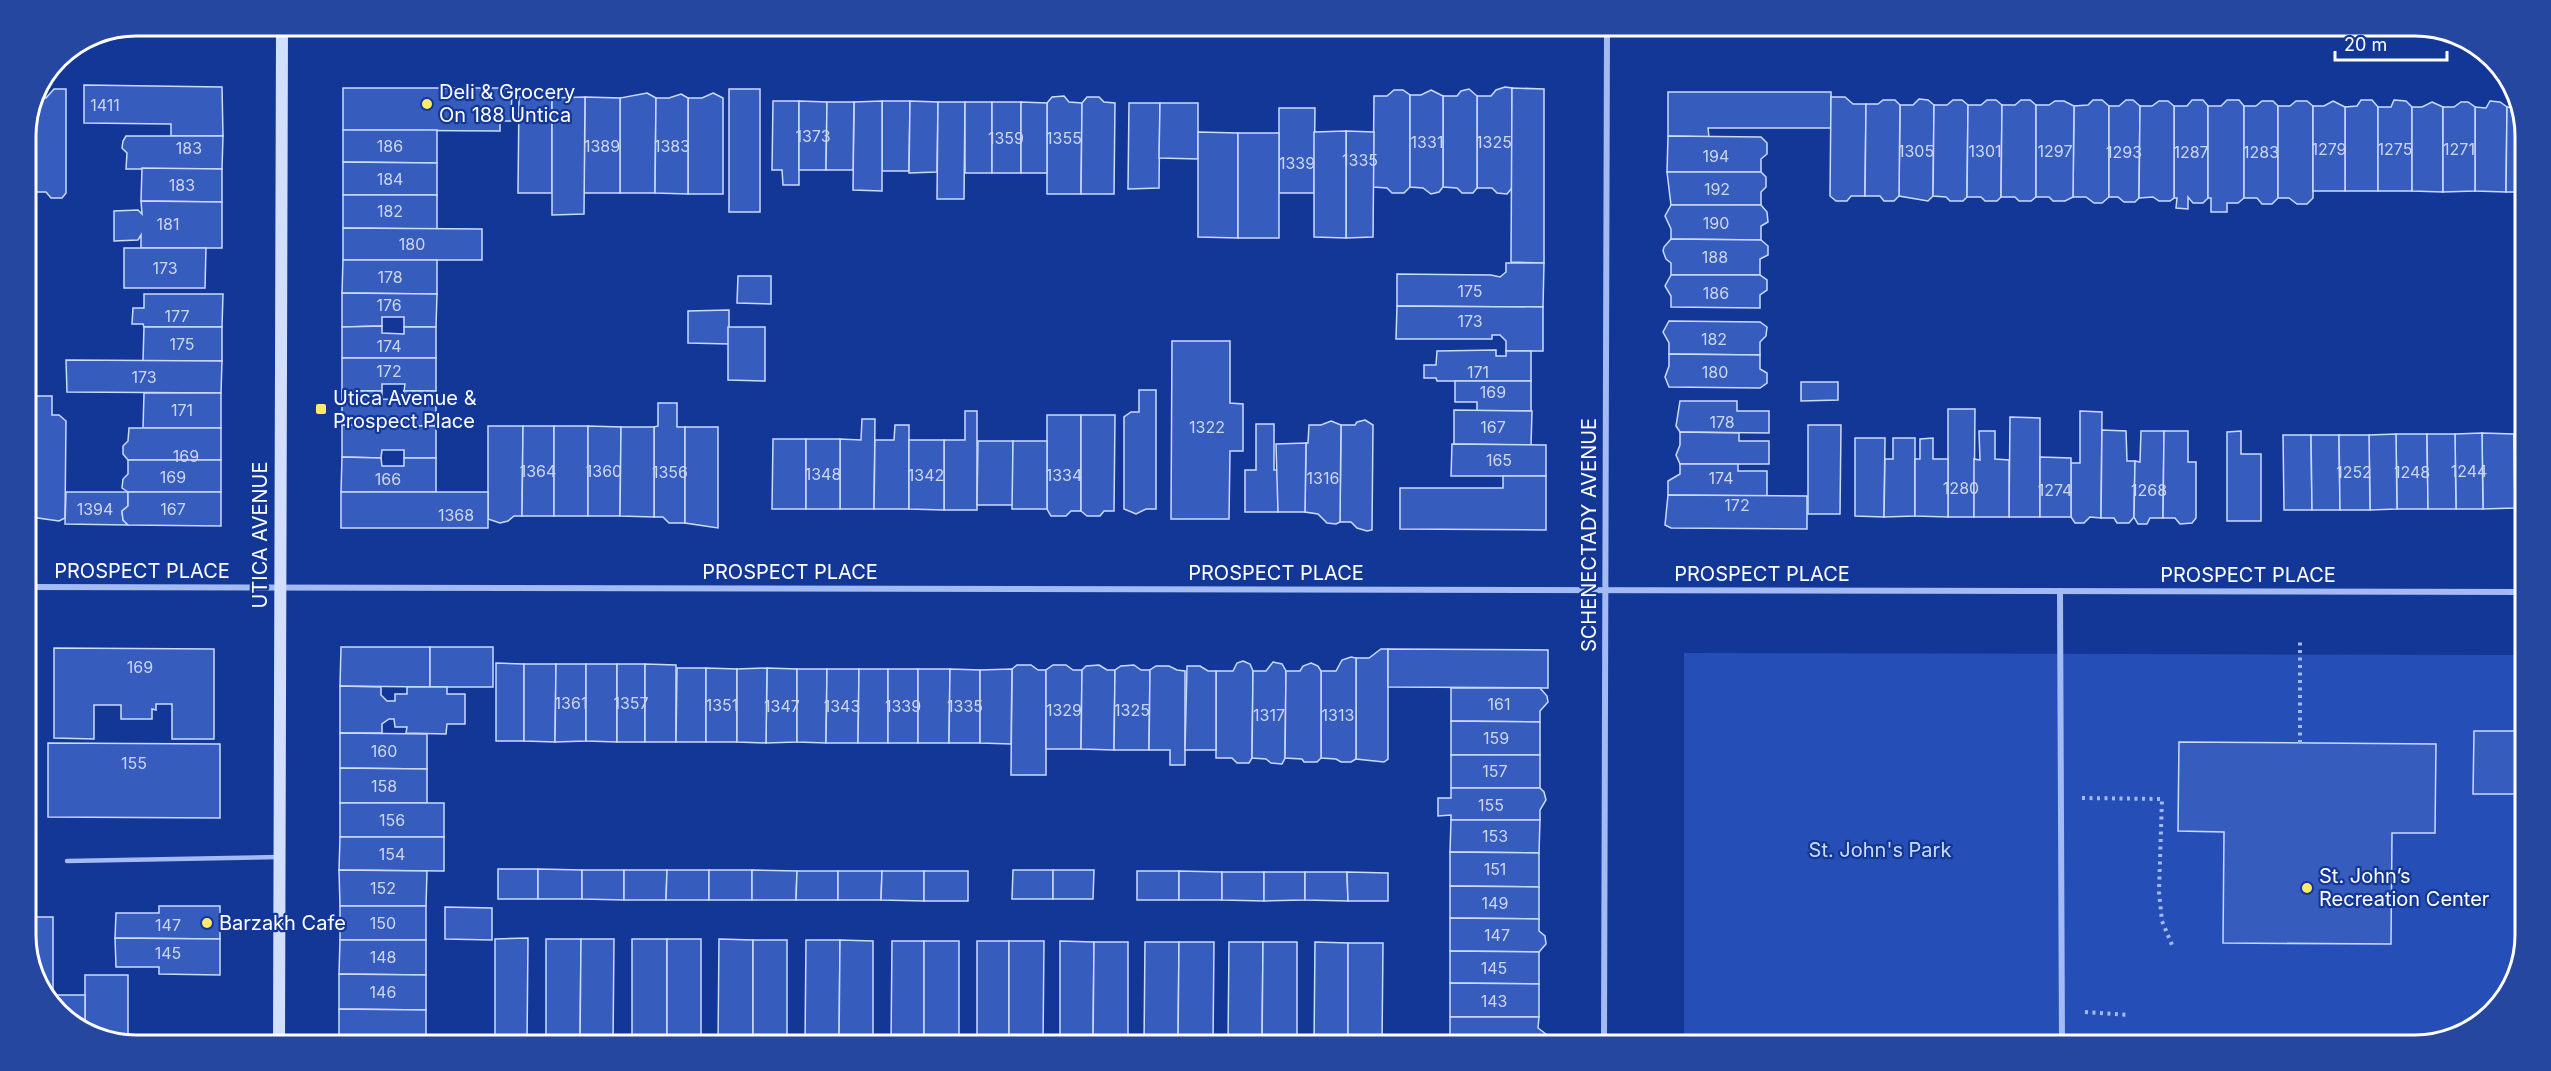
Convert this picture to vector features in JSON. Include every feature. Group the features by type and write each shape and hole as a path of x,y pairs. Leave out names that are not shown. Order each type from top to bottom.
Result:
{"main road":[{"name":"UTICA AVENUE","path":"279,1035 282,36"}],"street":[{"name":"SCHENECTADY AVENUE","path":"1604,1035 1607,36"},
{"name":"PROSPECT PLACE","path":"36,587 2515,592"},
{"path":"2060,591 2062,1035"}],"lane":[{"path":"68,861 279,857"}],"path":[{"path":"2300,642 2300,743"},
{"path":"2061,798 2162,799 2159,892 2162,921 2172,945"},
{"path":"2062,1012 2099,1011 2129,1015"}],"green space":[{"name":"St. John's Park","path":"1684,653 2515,655 2515,935 2513,955 2498,991 2481,1010 2459,1025 2447,1030 2415,1035 1684,1035"}],"building":[{"path":"84,85 222,87 223,136 171,136 171,124 84,123"},
{"path":"1505,87 1512,88 1512,188 1507,194 1497,193 1492,188 1477,188 1477,96 1491,96 1496,90"},
{"name":"Deli & Grocery On 188 Untica","path":"343,88 512,88 511,121 500,121 500,131 343,130"},
{"path":"1512,88 1544,89 1544,263 1511,262"},
{"path":"54,89 66,89 66,193 62,198 51,198 46,192 36,192 36,129 39,110 44,98"},
{"path":"729,89 760,89 760,212 729,212"},
{"path":"1469,89 1477,96 1477,188 1473,193 1462,193 1457,188 1443,187 1443,96 1457,96 1461,91"},
{"path":"1394,90 1403,90 1410,95 1410,187 1404,193 1392,193 1387,188 1373,187 1374,96 1387,96"},
{"path":"1431,90 1443,96 1443,187 1439,192 1431,194 1423,188 1410,187 1410,95 1421,95"},
{"path":"1668,92 1831,92 1831,128 1708,128 1709,137 1668,136"},
{"path":"647,93 656,98 655,193 620,193 620,98"},
{"path":"713,93 723,98 723,194 688,194 688,98 702,98"},
{"path":"681,94 688,98 688,194 655,193 656,98 669,98"},
{"path":"1064,96 1069,102 1082,103 1081,194 1047,194 1047,103 1052,97"},
{"path":"519,97 552,98 552,193 518,193"},
{"path":"585,97 620,98 620,193 584,193"},
{"path":"585,97 584,214 552,215 552,98"},
{"path":"1087,97 1099,97 1104,102 1115,103 1114,194 1081,194 1082,103"},
{"path":"1831,97 1845,97 1853,104 1866,104 1865,196 1851,196 1847,201 1836,201 1830,196"},
{"path":"1919,99 1928,100 1934,105 1933,196 1928,201 1899,196 1900,105 1913,105"},
{"path":"1883,100 1895,100 1900,105 1899,196 1894,201 1884,201 1880,196 1865,196 1866,104 1878,104"},
{"path":"1953,100 1962,100 1968,105 1967,197 1963,201 1950,201 1946,197 1933,196 1934,105 1947,105"},
{"path":"1987,100 1996,100 2002,105 2001,197 1997,201 1985,201 1981,197 1967,197 1968,105 1981,105"},
{"path":"2021,100 2030,100 2036,105 2036,197 2031,201 2019,201 2015,197 2001,197 2002,105 2015,105"},
{"path":"2093,100 2102,100 2109,106 2109,197 2102,203 2094,203 2086,197 2073,197 2074,106 2088,105"},
{"path":"2126,100 2133,100 2140,106 2139,198 2135,202 2124,202 2118,197 2109,197 2109,106 2119,106"},
{"path":"2192,100 2203,100 2208,106 2208,198 2203,203 2193,203 2188,197 2188,209 2176,208 2177,198 2174,198 2174,106 2187,106"},
{"path":"2227,100 2239,100 2244,106 2244,198 2238,203 2227,203 2227,212 2211,212 2211,198 2208,198 2208,106 2221,106"},
{"path":"2361,100 2372,100 2378,107 2378,191 2345,191 2345,107 2357,106"},
{"path":"2394,100 2406,101 2412,107 2412,191 2378,191 2378,107 2391,107"},
{"path":"773,101 799,101 799,185 783,185 782,170 772,170"},
{"path":"799,101 827,102 826,170 799,170"},
{"path":"882,101 910,101 909,171 882,171"},
{"path":"882,101 882,191 853,190 854,102"},
{"path":"910,101 938,102 937,172 909,173"},
{"path":"2055,101 2064,101 2074,106 2073,197 2065,201 2036,197 2036,105 2049,105"},
{"path":"2159,101 2168,101 2174,106 2174,198 2170,201 2159,201 2153,197 2139,198 2140,106 2152,106"},
{"path":"2262,101 2273,101 2278,106 2278,198 2272,204 2262,204 2257,198 2244,198 2244,106 2256,106"},
{"path":"2296,101 2307,101 2313,106 2313,198 2307,204 2297,204 2289,198 2278,198 2278,106 2290,106"},
{"path":"2333,101 2345,107 2345,191 2313,191 2313,106 2324,106"},
{"path":"2490,101 2500,102 2507,107 2506,192 2475,191 2475,107 2486,108"},
{"path":"827,102 854,102 853,170 826,170"},
{"path":"938,102 965,102 964,199 937,199"},
{"path":"965,102 992,102 992,173 965,173"},
{"path":"992,102 1021,102 1021,173 992,173"},
{"path":"1021,102 1047,103 1047,173 1021,173"},
{"path":"2432,102 2443,107 2443,192 2412,191 2412,107 2422,107"},
{"path":"2461,102 2468,102 2475,107 2475,191 2443,192 2443,107 2454,107"},
{"path":"1129,103 1160,103 1159,188 1128,189"},
{"path":"1160,103 1198,103 1198,159 1159,158"},
{"path":"2507,107 2512,110 2515,129 2515,192 2506,192"},
{"path":"1279,108 1315,108 1314,193 1279,193"},
{"path":"343,130 437,130 437,163 343,162"},
{"path":"1346,131 1374,132 1373,237 1346,238"},
{"path":"1346,131 1346,238 1314,237 1314,132"},
{"path":"1198,132 1238,133 1238,238 1198,237"},
{"path":"1238,133 1279,133 1279,238 1238,238"},
{"path":"126,136 223,136 222,169 126,169 127,153 122,148"},
{"path":"1668,136 1761,137 1767,143 1767,154 1761,159 1761,172 1667,172"},
{"path":"343,162 437,163 437,195 343,195"},
{"path":"142,168 222,169 222,202 141,201"},
{"path":"1667,172 1761,172 1766,177 1766,187 1761,192 1761,205 1671,205"},
{"path":"343,195 437,195 437,229 343,228"},
{"path":"141,201 222,202 222,248 141,248 141,235 138,240 114,241 114,211 138,210 142,214"},
{"path":"1671,205 1761,205 1767,212 1768,222 1761,226 1761,240 1671,239 1671,229 1665,216"},
{"path":"343,228 482,229 482,260 343,260"},
{"path":"1671,239 1761,240 1768,246 1768,255 1760,259 1760,275 1671,275 1671,263 1666,259 1663,251"},
{"path":"124,248 206,248 205,288 124,288"},
{"path":"343,260 437,260 437,294 342,293"},
{"path":"1506,263 1544,263 1543,307 1397,306 1397,274 1500,277 1506,272"},
{"path":"1671,275 1760,275 1767,280 1767,290 1760,295 1760,308 1671,307 1671,296 1665,286"},
{"path":"738,276 771,276 771,304 737,303"},
{"path":"342,293 437,294 436,327 404,327 404,317 382,317 382,326 342,327"},
{"path":"144,294 223,294 222,327 144,327 143,324 132,324 133,308 144,308"},
{"path":"1397,306 1543,307 1543,351 1506,351 1506,341 1500,335 1492,335 1492,339 1396,339"},
{"path":"729,310 729,344 688,343 688,311"},
{"path":"1669,321 1760,322 1767,327 1766,336 1760,342 1760,355 1669,354 1669,343 1663,332"},
{"path":"382,326 382,333 404,334 404,327 436,327 436,358 342,358 342,327"},
{"path":"144,327 222,327 222,361 143,361"},
{"path":"728,327 765,327 765,381 728,380"},
{"path":"1172,341 1230,341 1230,403 1243,404 1243,451 1230,451 1229,519 1171,519"},
{"path":"1496,350 1496,356 1506,356 1506,351 1531,351 1531,381 1437,381 1436,378 1424,378 1424,365 1436,365 1437,351"},
{"path":"1669,354 1760,355 1760,369 1767,373 1767,383 1760,388 1669,387 1665,377 1669,366"},
{"path":"342,358 436,358 436,391 404,391 405,384 382,384 382,391 342,391"},
{"path":"66,360 222,361 221,393 67,392"},
{"path":"1455,381 1531,381 1531,411 1477,411 1477,402 1455,402"},
{"path":"1801,382 1838,382 1838,400 1801,401"},
{"path":"1139,390 1156,390 1156,509 1146,509 1136,514 1124,509 1124,417 1131,412 1139,412"},
{"path":"342,391 382,391 382,399 404,400 404,391 436,391 436,426 342,425"},
{"path":"144,393 221,393 221,428 143,428"},
{"path":"36,396 52,396 52,415 59,415 66,421 65,518 59,521 36,518"},
{"path":"1680,401 1737,401 1737,411 1769,411 1769,433 1680,432 1676,426"},
{"path":"658,403 677,403 677,427 685,427 685,523 669,523 663,517 654,517 654,427 658,426"},
{"path":"1948,409 1975,409 1974,517 1948,517"},
{"path":"1454,410 1532,411 1531,445 1454,444"},
{"path":"965,411 977,411 977,510 944,510 944,440 965,440"},
{"path":"2080,411 2102,412 2101,518 2090,517 2084,523 2075,523 2071,517 2071,463 2080,463"},
{"path":"1047,415 1081,415 1081,511 1071,511 1066,516 1051,516 1047,509"},
{"path":"1081,415 1115,415 1114,511 1104,511 1100,516 1087,516 1081,511"},
{"path":"2010,417 2040,418 2040,517 2009,517"},
{"path":"862,419 875,419 874,509 840,509 840,439 861,440"},
{"path":"1365,420 1373,425 1372,530 1367,531 1357,528 1351,522 1340,522 1341,425 1355,425"},
{"path":"1331,421 1341,425 1340,522 1336,524 1327,523 1318,514 1305,512 1306,443 1308,443 1309,425 1321,425"},
{"path":"1256,424 1274,424 1274,470 1278,470 1278,512 1245,512 1245,470 1256,470"},
{"path":"342,425 436,426 436,458 404,458 404,450 382,450 381,458 342,457"},
{"path":"895,425 909,425 909,509 874,509 875,440 894,440"},
{"path":"1808,425 1841,425 1840,514 1808,514"},
{"path":"488,426 523,426 522,516 514,516 500,523 488,519"},
{"path":"523,426 554,426 554,516 522,516"},
{"path":"554,426 588,426 588,516 554,516"},
{"path":"588,426 621,427 620,516 588,516"},
{"path":"621,427 654,427 654,517 620,516"},
{"path":"685,427 718,427 718,528 685,523"},
{"path":"129,428 221,428 221,460 128,460 123,454 123,446 128,441"},
{"path":"2102,430 2126,431 2127,461 2135,461 2134,517 2129,523 2117,523 2114,518 2101,518"},
{"path":"1979,431 1995,431 1995,459 2009,460 2009,517 1974,517 1974,459 1980,460"},
{"path":"2141,431 2164,431 2163,518 2150,518 2147,524 2138,524 2134,517 2135,461 2140,462"},
{"path":"2164,431 2188,431 2188,462 2196,462 2196,518 2192,523 2180,524 2175,518 2163,518"},
{"path":"2241,431 2241,454 2261,454 2261,521 2227,521 2227,432"},
{"path":"1680,432 1739,433 1739,441 1769,441 1769,464 1680,464 1676,455 1680,445"},
{"path":"2482,433 2514,434 2515,508 2483,509"},
{"path":"2482,433 2483,509 2456,509 2455,434"},
{"path":"2396,434 2427,434 2428,509 2397,509"},
{"path":"2396,434 2397,509 2370,510 2369,435"},
{"path":"2427,434 2455,434 2456,509 2428,509"},
{"path":"2514,434 2515,434 2515,508"},
{"path":"2283,435 2311,435 2312,510 2284,510"},
{"path":"2311,435 2339,435 2340,510 2312,510"},
{"path":"2339,435 2369,435 2370,510 2340,510"},
{"path":"1855,438 1885,438 1884,517 1855,516"},
{"path":"1893,438 1915,438 1915,516 1884,517 1885,459 1893,459"},
{"path":"1933,438 1933,459 1948,459 1948,517 1915,516 1915,459 1920,459 1920,439"},
{"path":"773,439 806,439 806,509 772,509"},
{"path":"806,439 840,439 840,509 806,509"},
{"path":"909,440 944,440 944,510 909,509"},
{"path":"978,441 1013,441 1013,505 977,505"},
{"path":"1013,441 1047,441 1047,509 1012,509"},
{"path":"1306,443 1305,512 1278,512 1276,444"},
{"path":"1452,444 1546,445 1546,476 1451,476"},
{"path":"342,457 381,458 382,466 404,466 404,458 436,458 436,492 341,492"},
{"path":"2040,457 2071,458 2071,517 2040,517"},
{"path":"128,460 221,460 221,492 128,492 122,488 123,479 128,474"},
{"path":"1680,464 1738,464 1738,471 1767,471 1767,496 1668,495 1668,481 1680,474"},
{"path":"1503,476 1546,476 1546,530 1400,529 1400,488 1503,488"},
{"path":"66,492 128,492 128,506 122,511 123,520 128,525 65,524"},
{"path":"128,492 221,492 221,526 128,525 123,520 122,511 128,506"},
{"path":"341,492 488,492 488,528 341,528"},
{"path":"1668,495 1807,496 1807,529 1671,528 1665,525"},
{"path":"341,647 430,647 430,687 340,686"},
{"path":"430,647 493,647 493,687 430,687"},
{"path":"54,648 214,649 214,739 172,739 172,704 156,704 156,710 152,709 152,719 121,719 121,705 94,705 94,739 54,738"},
{"path":"1381,649 1388,649 1388,759 1384,762 1356,759 1356,658 1369,658"},
{"path":"1388,649 1548,650 1548,688 1388,687"},
{"path":"1356,658 1356,759 1351,762 1341,762 1336,759 1321,758 1321,671 1336,671 1342,660"},
{"path":"1243,661 1250,664 1253,671 1252,758 1249,763 1237,763 1232,758 1216,758 1216,671 1233,671 1237,663"},
{"path":"1273,662 1282,664 1286,671 1285,758 1282,764 1252,758 1253,671 1266,671"},
{"path":"496,663 524,664 524,741 496,741"},
{"path":"1311,663 1318,666 1321,671 1321,758 1317,762 1304,762 1302,759 1285,758 1286,671 1300,671 1303,666"},
{"path":"524,664 556,664 555,742 524,741"},
{"path":"556,664 586,664 586,741 555,742"},
{"path":"586,664 617,664 617,742 586,741"},
{"path":"617,664 645,664 645,742 617,742"},
{"path":"645,664 676,665 676,742 645,742"},
{"path":"1017,665 1031,665 1038,670 1046,670 1046,775 1011,775 1012,669"},
{"path":"1053,665 1066,665 1073,670 1082,670 1081,749 1046,749 1046,670"},
{"path":"1099,665 1107,670 1115,670 1114,750 1081,749 1082,670 1086,666"},
{"path":"1134,665 1141,670 1150,670 1149,750 1114,750 1115,670 1121,666"},
{"path":"1156,666 1169,666 1185,671 1185,765 1170,765 1170,750 1149,750 1150,670"},
{"path":"1187,666 1200,666 1208,671 1216,671 1216,750 1185,750"},
{"path":"677,668 706,668 706,742 676,742"},
{"path":"706,668 737,669 737,742 706,742"},
{"path":"767,668 797,669 797,742 766,743"},
{"path":"767,668 766,743 737,742 737,669"},
{"path":"797,669 827,669 826,743 797,742"},
{"path":"827,669 859,669 858,743 826,743"},
{"path":"859,669 888,669 888,743 858,743"},
{"path":"888,669 918,669 918,743 888,743"},
{"path":"918,669 950,669 949,743 918,743"},
{"path":"950,669 980,670 980,743 949,743"},
{"path":"1012,669 1011,744 980,743 980,670"},
{"path":"340,686 381,687 381,695 387,701 395,701 395,694 407,694 407,687 447,687 447,694 465,694 465,724 447,724 446,734 406,733 407,727 395,727 394,719 389,719 382,724 382,733 340,733"},
{"path":"1451,688 1540,688 1547,696 1548,702 1540,711 1540,722 1451,721"},
{"path":"1451,721 1540,722 1540,755 1451,755"},
{"path":"2474,731 2515,731 2515,794 2473,794"},
{"path":"340,733 427,734 427,769 340,768"},
{"name":"St. John’s Recreation Center","path":"2179,742 2436,744 2435,833 2392,833 2391,944 2223,943 2224,832 2178,831"},
{"path":"48,743 220,744 220,818 48,817"},
{"path":"1451,755 1540,755 1540,788 1451,788"},
{"path":"340,768 427,769 427,803 340,803"},
{"path":"1451,788 1540,788 1546,800 1540,810 1540,820 1451,820 1451,815 1438,816 1438,798 1451,798"},
{"path":"340,803 444,803 444,837 340,837"},
{"path":"1451,820 1540,820 1539,853 1450,852"},
{"path":"340,837 444,837 444,871 339,870"},
{"path":"1450,852 1539,853 1539,887 1450,886"},
{"path":"498,869 538,869 538,899 498,899"},
{"path":"538,869 582,870 582,899 538,899"},
{"path":"339,870 427,871 426,906 340,906"},
{"path":"582,870 624,870 624,900 582,899"},
{"path":"624,870 667,870 666,900 624,900"},
{"path":"667,870 709,870 709,900 666,900"},
{"path":"709,870 752,870 752,900 709,900"},
{"path":"752,870 797,871 796,900 752,900"},
{"path":"1013,870 1053,870 1053,899 1012,899"},
{"path":"1053,870 1094,870 1093,899 1053,899"},
{"path":"797,871 838,871 838,900 796,900"},
{"path":"838,871 882,871 881,900 838,900"},
{"path":"882,871 924,871 924,901 881,900"},
{"path":"924,871 968,871 968,901 924,901"},
{"path":"1137,871 1179,871 1179,900 1137,900"},
{"path":"1179,871 1222,872 1222,900 1179,900"},
{"path":"1222,872 1264,872 1264,901 1222,900"},
{"path":"1264,872 1305,872 1305,900 1264,901"},
{"path":"1305,872 1347,872 1348,901 1305,900"},
{"path":"1347,872 1388,873 1388,901 1348,901"},
{"path":"1450,886 1539,887 1539,919 1450,918"},
{"path":"159,906 220,906 220,939 115,938 116,913 159,913"},
{"path":"340,906 426,906 426,940 340,940"},
{"path":"445,907 492,908 492,940 445,939"},
{"path":"36,917 53,917 53,990 39,961"},
{"path":"1450,918 1539,919 1539,931 1545,936 1546,944 1539,952 1450,951"},
{"path":"115,938 220,939 220,975 159,974 159,967 116,967"},
{"path":"528,938 527,1035 495,1035 495,939"},
{"path":"546,939 581,939 580,1035 546,1035"},
{"path":"581,939 614,939 613,1035 580,1035"},
{"path":"632,939 667,939 667,1035 632,1035"},
{"path":"667,939 701,939 701,1035 667,1035"},
{"path":"719,939 753,940 753,1035 718,1035"},
{"path":"340,940 426,940 426,975 339,974"},
{"path":"753,940 787,940 787,1035 753,1035"},
{"path":"806,940 840,940 839,1035 805,1035"},
{"path":"840,940 873,941 873,1035 839,1035"},
{"path":"892,941 924,941 924,1035 891,1035"},
{"path":"924,941 959,941 959,1035 924,1035"},
{"path":"977,941 1009,941 1009,1035 977,1035"},
{"path":"1009,941 1044,941 1043,1035 1009,1035"},
{"path":"1060,941 1094,942 1093,1035 1060,1035"},
{"path":"1094,942 1128,942 1128,1035 1093,1035"},
{"path":"1145,942 1179,942 1178,1035 1144,1035"},
{"path":"1179,942 1214,942 1213,1035 1178,1035"},
{"path":"1229,942 1263,942 1262,1035 1228,1035"},
{"path":"1263,942 1297,942 1297,1035 1262,1035"},
{"path":"1315,942 1348,943 1348,1035 1314,1035"},
{"path":"1348,943 1383,943 1382,1035 1348,1035"},
{"path":"1450,951 1539,952 1539,984 1450,983"},
{"path":"339,974 426,975 426,1010 339,1009"},
{"path":"85,975 128,975 128,1034 116,1033 85,1021"},
{"path":"1450,983 1539,984 1539,1017 1450,1017"},
{"path":"56,995 85,995 85,1021 65,1006"},
{"path":"339,1009 426,1010 426,1035 339,1035"},
{"path":"1450,1017 1539,1017 1538,1028 1546,1034 1546,1035 1450,1035"}],"place":[{"name":"Deli & Grocery On 188 Untica","path":"427,104"},
{"name":"Utica Avenue & Prospect Place","path":"321,409"},
{"name":"St. John’s Recreation Center","path":"2307,888"},
{"name":"Barzakh Cafe","path":"207,923"}]}
